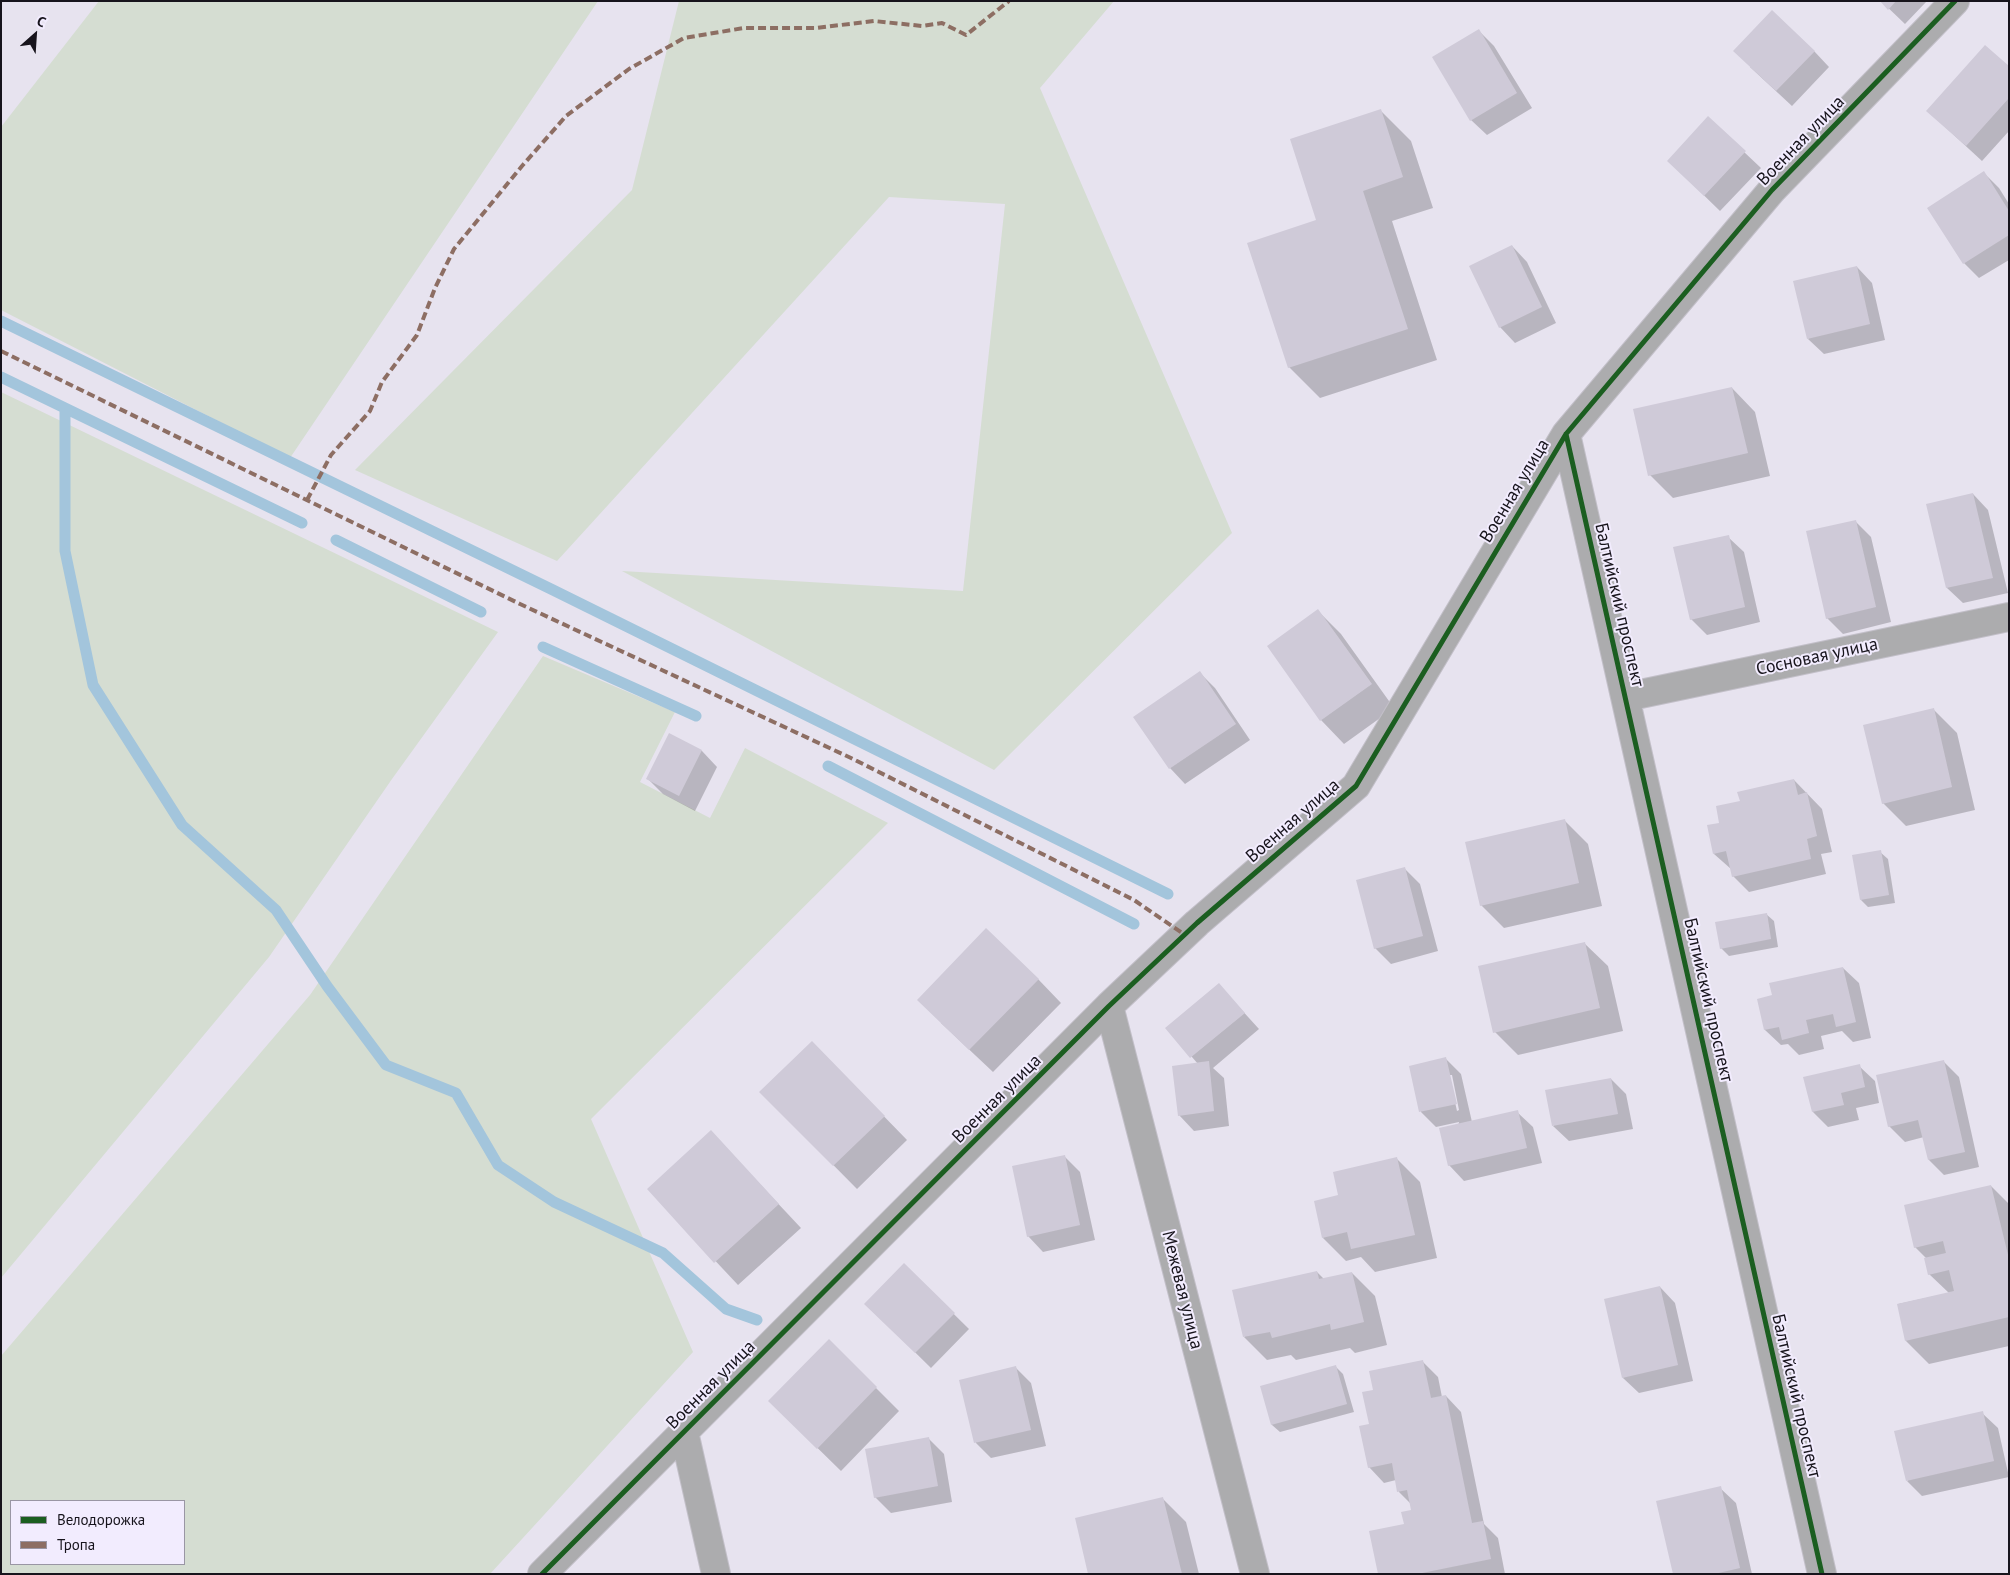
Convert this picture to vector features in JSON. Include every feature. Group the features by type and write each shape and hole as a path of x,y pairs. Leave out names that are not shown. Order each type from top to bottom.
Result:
{"street":[{"name":"Военная улица","path":"542,1574 1110,1006 1197,923 1356,786 1566,434 1772,190 1955,1"},
{"name":"Балтийский проспект","path":"1566,434 1822,1574"},
{"name":"Сосновая улица","path":"1626,697 2009,617"},
{"name":"Межевая улица","path":"1110,1006 1256,1574"},
{"path":"684,1432 716,1574"}],"shaded area":[{"path":"99,1 598,1 290,458 1,310 1,127"},
{"path":"679,1 1114,1 1040,88 1232,533 994,770 622,571 963,591 1005,204 889,197 557,561 355,470 632,190"},
{"path":"1,392 498,632 392,779 269,957 1,1278"},
{"path":"543,656 675,712 640,782 710,818 745,748 888,823 591,1119 693,1352 490,1574 1,1574 1,1356 310,995"}],"building":[{"path":"1880,1 1896,1 1888,10"},
{"path":"1772,10 1815,51 1776,91 1733,51"},
{"path":"1479,29 1517,93 1470,121 1432,57"},
{"path":"1985,45 2009,66 2009,98 1966,146 1926,111"},
{"path":"1381,109 1403,177 1363,191 1408,329 1288,368 1247,243 1316,220 1290,139"},
{"path":"1708,116 1746,151 1704,196 1667,161"},
{"path":"1984,171 2009,211 2009,235 1963,264 1927,208"},
{"path":"1512,245 1542,307 1499,328 1469,266"},
{"path":"1857,266 1870,324 1807,339 1793,281"},
{"path":"1732,387 1748,453 1648,476 1633,409"},
{"path":"1973,493 1993,578 1946,588 1926,504"},
{"path":"1856,520 1876,607 1826,619 1806,531"},
{"path":"1729,535 1745,607 1690,620 1673,547"},
{"path":"1318,609 1372,684 1320,721 1267,646"},
{"path":"1200,671 1236,724 1169,769 1133,717"},
{"path":"1934,708 1952,787 1882,804 1863,725"},
{"path":"669,733 702,750 679,796 646,779"},
{"path":"1794,779 1798,795 1807,792 1817,836 1807,839 1811,859 1732,877 1726,851 1713,854 1707,825 1719,823 1716,806 1740,801 1737,792"},
{"path":"1565,819 1579,883 1480,906 1465,842"},
{"path":"1881,850 1889,895 1860,900 1852,855"},
{"path":"1405,867 1423,936 1374,949 1356,880"},
{"path":"1767,913 1771,939 1720,949 1715,922"},
{"path":"986,928 1039,979 969,1050 917,1000"},
{"path":"1585,942 1600,1008 1493,1033 1478,966"},
{"path":"1843,967 1856,1022 1836,1027 1833,1014 1806,1020 1809,1033 1782,1040 1779,1027 1764,1030 1757,999 1772,995 1769,983"},
{"path":"1219,983 1245,1013 1190,1058 1165,1028"},
{"path":"812,1041 885,1116 833,1166 759,1092"},
{"path":"1446,1057 1457,1104 1419,1112 1409,1066"},
{"path":"1944,1060 1965,1152 1928,1160 1918,1120 1888,1127 1876,1075"},
{"path":"1209,1061 1214,1111 1178,1116 1172,1066"},
{"path":"1860,1064 1865,1087 1841,1093 1844,1105 1812,1112 1803,1077"},
{"path":"1611,1078 1618,1114 1552,1126 1545,1090"},
{"path":"1518,1110 1527,1148 1448,1166 1439,1128"},
{"path":"711,1130 779,1204 714,1263 647,1189"},
{"path":"1065,1155 1080,1225 1027,1237 1012,1166"},
{"path":"1397,1157 1415,1235 1351,1249 1347,1232 1322,1238 1314,1201 1338,1195 1333,1172"},
{"path":"1991,1185 2009,1259 2009,1317 1905,1341 1897,1304 1954,1291 1949,1270 1928,1275 1924,1258 1946,1253 1943,1241 1914,1248 1904,1205"},
{"path":"904,1263 955,1313 915,1353 864,1304"},
{"path":"1317,1271 1319,1279 1352,1272 1364,1322 1331,1330 1330,1324 1272,1338 1270,1332 1243,1337 1232,1290"},
{"path":"1660,1286 1678,1365 1622,1378 1604,1299"},
{"path":"829,1339 877,1387 817,1449 768,1401"},
{"path":"1423,1360 1431,1398 1446,1395 1472,1523 1483,1521 1491,1559 1417,1574 1378,1574 1369,1531 1404,1524 1401,1512 1411,1510 1407,1490 1397,1492 1392,1463 1368,1468 1359,1426 1369,1424 1362,1392 1373,1390 1369,1371"},
{"path":"1336,1365 1347,1404 1271,1425 1260,1386"},
{"path":"1016,1366 1031,1430 974,1443 959,1380"},
{"path":"1983,1411 1994,1461 1906,1481 1894,1431"},
{"path":"929,1437 938,1486 874,1498 865,1449"},
{"path":"1721,1486 1740,1568 1714,1574 1673,1574 1656,1501"},
{"path":"1163,1497 1182,1574 1088,1574 1075,1518"}],"waterway":[{"path":"1,321 553,590 1168,894"},
{"path":"1,377 302,523"},
{"path":"65,408 65,551 93,685 182,825 276,910 327,986 386,1065 456,1093 498,1165 554,1202 663,1253 726,1309 757,1320"},
{"path":"336,540 481,612"},
{"path":"543,647 696,716"},
{"path":"828,766 1134,924"}],"marked path":[{"path":"307,500 331,455 370,411 382,382 417,335 435,288 454,249 566,116 629,69 684,38 744,28 816,28 874,21 922,26 942,23 966,35 1009,1"},
{"path":"1,351 520,604 851,758 1134,900 1185,935"}],"cycle path":[{"path":"542,1574 1109,1006 1197,923 1356,786 1566,434 1772,190 1955,1"},
{"path":"1566,434 1822,1574"}]}
